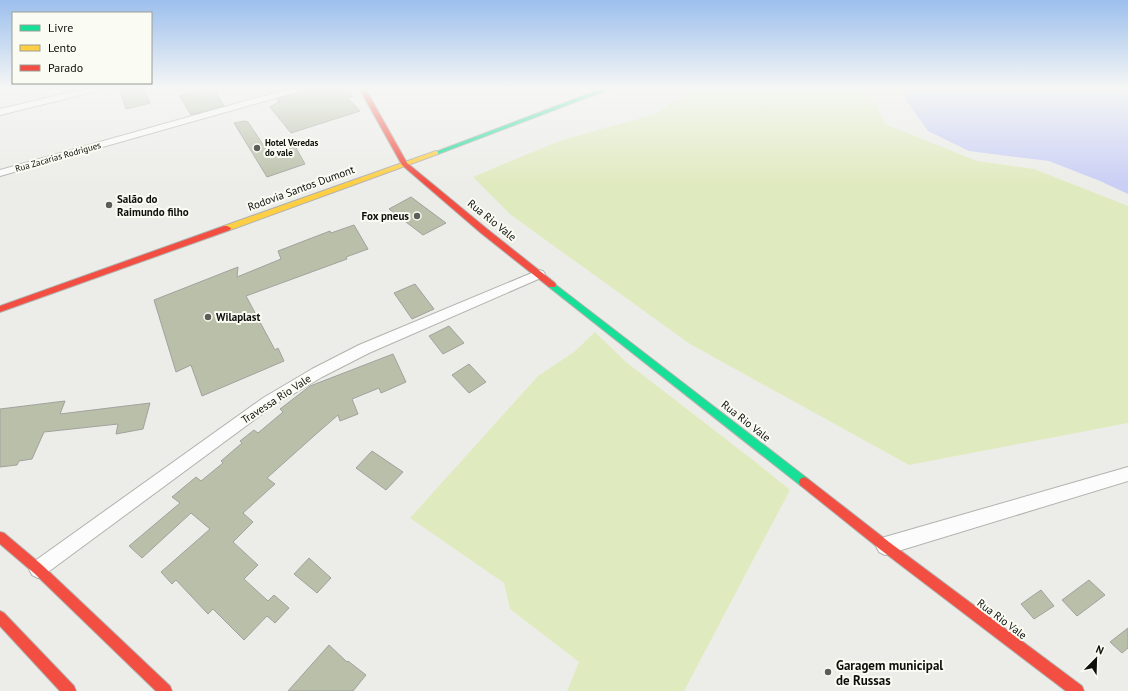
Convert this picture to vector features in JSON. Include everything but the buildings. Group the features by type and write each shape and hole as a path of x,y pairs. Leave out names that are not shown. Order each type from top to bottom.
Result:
{"main road":[{"path":"380,120 404,164"},
{"name":"Rodovia Santos Dumont","path":"0,309 524,120"},
{"name":"Rua Rio Vale","path":"404,164 539,274 885,546 1077,691"},
{"path":"0,537 38,569 165,691"},
{"path":"0,617 69,691"}],"street":[{"name":"Rua Zacarias Rodrigues","path":"0,173 187,120"},
{"name":"Travessa Rio Vale","path":"38,569 268,402 364,349 539,274"},
{"path":"885,546 1128,474"}],"green space":[{"path":"633,120 883,120 885,124 977,161 1034,169 1128,206 1128,423 909,465 690,344 511,215 473,177 559,141"},
{"path":"595,332 626,362 790,490 684,691 567,691 579,662 510,609 504,583 410,518 538,376 574,352"}],"water":[{"path":"920,120 1128,120 1128,194 1100,181 1049,161 969,151 928,131"}],"traffic: fast":[{"path":"436,153 523,120"},
{"path":"552,285 804,482"}],"traffic: slow":[{"path":"227,228 436,153"}],"traffic: jam":[{"path":"380,120 404,164 484,231 552,285"},
{"path":"0,309 227,228"},
{"path":"804,482 885,546 1077,691"},
{"path":"0,537 38,569 165,691"},
{"path":"0,617 69,691"}],"place":[{"name":"Hotel Veredas do vale","path":"257,148"},
{"name":"Salão do Raimundo filho","path":"109,205"},
{"name":"Fox pneus","path":"417,216"},
{"name":"Wilaplast","path":"208,317"},
{"name":"Garagem municipal de Russas","path":"828,672"}]}
